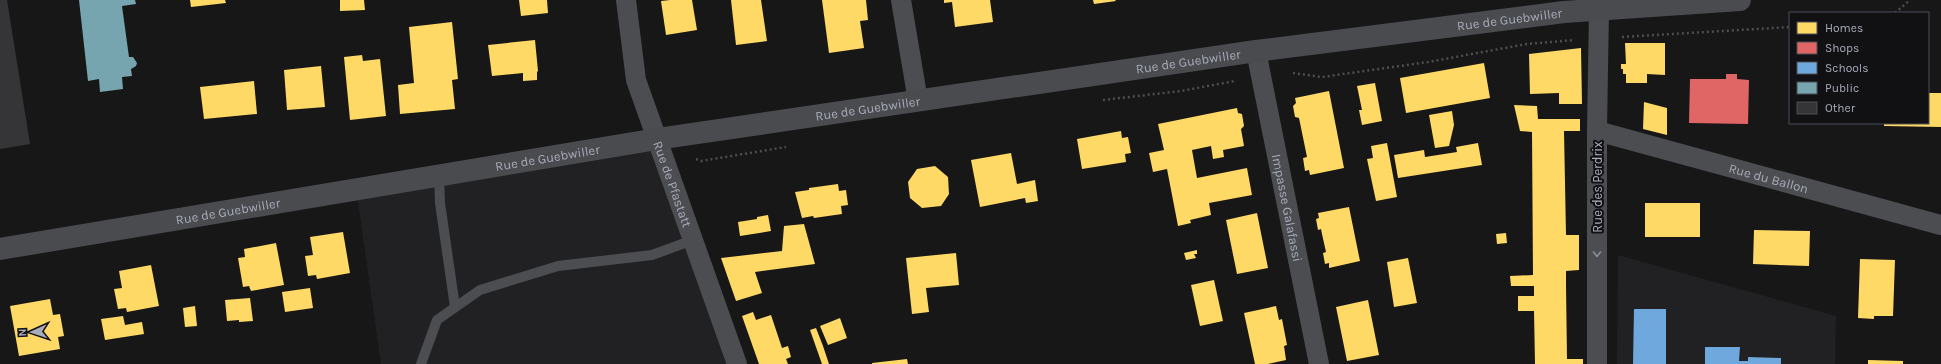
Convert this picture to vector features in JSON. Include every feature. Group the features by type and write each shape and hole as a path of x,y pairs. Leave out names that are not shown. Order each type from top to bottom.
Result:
{"main road":[{"name":"Rue de Guebwiller","path":"0,249 657,140 1256,51 1564,12 1740,0"}],"street":[{"name":"Rue de Pfastatt","path":"626,0 636,80 737,364"},
{"path":"901,0 918,101"},
{"name":"Rue des Perdrix","path":"1597,364 1597,131 1599,10"},
{"name":"Impasse Galafassi","path":"1256,51 1319,364"},
{"name":"Rue du Ballon","path":"1597,131 1941,225"}],"lane":[{"path":"439,175 440,203 455,307"},
{"path":"421,364 437,320 480,290 558,266 652,254 693,240"}],"path":[{"path":"1896,12 1910,0"},
{"path":"1102,101 1181,91 1261,77 1294,73 1322,77 1428,62 1527,44 1599,38 1789,27"},
{"path":"695,158 702,161 787,147"}],"shaded area":[{"path":"657,139 737,364 381,364 356,188"},
{"path":"1618,255 1836,316 1835,364 1617,364"}],"building: Homes":[{"path":"190,0 225,0 226,3 191,7"},
{"path":"340,0 364,0 365,10 340,11"},
{"path":"519,0 547,0 548,13 521,16"},
{"path":"692,0 697,30 666,35 661,1"},
{"path":"731,0 761,0 767,41 736,45"},
{"path":"822,0 866,0 868,20 860,21 864,48 829,53"},
{"path":"944,0 990,0 993,22 955,27 952,2 944,3"},
{"path":"1093,0 1115,0 1116,1 1094,4"},
{"path":"452,22 458,79 452,80 455,109 400,114 398,85 414,83 409,27"},
{"path":"535,40 538,71 537,80 523,81 523,73 492,76 488,45"},
{"path":"1625,43 1665,43 1665,75 1647,74 1647,83 1626,83 1626,74 1623,74 1623,69 1621,69 1621,64 1626,64"},
{"path":"1581,48 1582,104 1559,104 1559,93 1530,94 1529,54"},
{"path":"362,55 363,61 380,59 386,116 350,120 344,57"},
{"path":"1484,63 1490,98 1406,113 1400,78"},
{"path":"321,66 325,107 287,110 284,70"},
{"path":"254,81 257,114 204,119 200,87"},
{"path":"1375,83 1382,121 1362,125 1359,110 1362,110 1357,86"},
{"path":"1329,91 1344,168 1310,175 1309,170 1305,171 1303,158 1307,157 1299,118 1295,117 1293,106 1296,103 1295,98"},
{"path":"1929,93 1941,93 1941,127 1884,126 1884,124 1929,124"},
{"path":"1644,102 1667,108 1667,135 1643,129"},
{"path":"1514,105 1537,106 1538,119 1580,119 1580,131 1564,131 1566,235 1579,235 1579,270 1566,271 1567,359 1583,359 1583,364 1535,364 1534,311 1518,311 1518,296 1534,296 1534,286 1511,286 1510,276 1533,275 1532,132 1520,131"},
{"path":"1237,108 1238,113 1242,114 1244,126 1241,129 1244,146 1223,150 1224,157 1213,159 1211,146 1192,150 1197,178 1247,168 1252,195 1209,203 1211,215 1190,220 1191,223 1178,226 1167,169 1153,172 1149,153 1164,150 1158,124"},
{"path":"1452,111 1454,125 1449,146 1435,148 1429,115"},
{"path":"1121,131 1122,138 1128,137 1131,153 1125,154 1126,162 1082,169 1077,139"},
{"path":"1387,143 1397,197 1376,201 1367,159 1373,158 1371,146"},
{"path":"1478,143 1482,165 1398,178 1394,155 1424,150 1425,157 1457,152 1456,147"},
{"path":"1011,153 1017,184 1035,180 1038,201 1026,203 1025,198 980,207 971,160"},
{"path":"935,166 948,177 949,194 941,206 922,208 910,198 908,182 917,169"},
{"path":"838,184 839,191 846,190 848,205 841,206 842,214 802,218 795,192 809,190 809,188"},
{"path":"1645,203 1700,203 1700,237 1645,237"},
{"path":"1349,207 1360,261 1329,268 1329,263 1325,264 1323,253 1326,252 1321,229 1318,230 1316,219 1319,218 1318,213"},
{"path":"1257,213 1268,268 1237,274 1226,220"},
{"path":"768,215 771,231 740,236 738,222 757,219 757,217"},
{"path":"804,224 815,264 755,272 762,293 736,301 721,258 782,251 784,226"},
{"path":"1754,230 1810,231 1809,266 1753,264"},
{"path":"343,232 350,273 317,279 316,275 308,276 305,256 313,255 310,237"},
{"path":"1506,233 1507,243 1497,244 1496,234"},
{"path":"276,243 284,285 251,291 249,286 243,287 238,258 245,257 244,249"},
{"path":"1197,250 1197,254 1194,254 1196,258 1186,260 1184,253"},
{"path":"956,253 959,285 926,288 929,312 912,314 906,258"},
{"path":"1408,258 1417,303 1394,307 1387,262"},
{"path":"1860,259 1895,260 1893,316 1874,316 1874,319 1858,318"},
{"path":"151,265 159,306 127,312 126,308 118,309 114,289 122,288 119,271"},
{"path":"1214,280 1223,321 1200,326 1191,285"},
{"path":"310,288 313,308 285,312 282,292"},
{"path":"250,298 253,321 227,321 225,300"},
{"path":"50,299 53,315 60,314 64,336 58,337 60,349 19,356 10,306"},
{"path":"1368,300 1379,355 1347,361 1336,307"},
{"path":"195,306 197,326 185,327 183,308"},
{"path":"1276,306 1279,320 1282,319 1287,345 1284,346 1286,360 1268,364 1255,364 1244,313"},
{"path":"753,312 756,320 771,315 782,348 788,346 791,357 786,359 788,364 759,364 742,316"},
{"path":"123,316 125,325 142,322 144,334 105,340 101,319"},
{"path":"840,318 847,338 828,345 820,326"},
{"path":"816,328 829,364 822,364 810,330"},
{"path":"907,359 908,364 872,364 872,363"},
{"path":"1868,360 1903,361 1903,364 1868,364"}],"building: Shops":[{"path":"1726,74 1737,74 1737,79 1749,80 1748,124 1689,123 1690,79 1726,79"}],"building: Schools":[{"path":"1634,309 1666,309 1666,364 1633,364"},
{"path":"1705,347 1740,347 1739,361 1748,361 1748,357 1781,358 1781,364 1705,364"}],"building: Public":[{"path":"79,0 135,0 136,4 122,6 129,57 133,57 137,63 136,66 131,69 132,76 122,77 123,89 100,92 99,79 88,81"}],"building: Other":[{"path":"0,0 7,0 30,144 0,149"}]}
